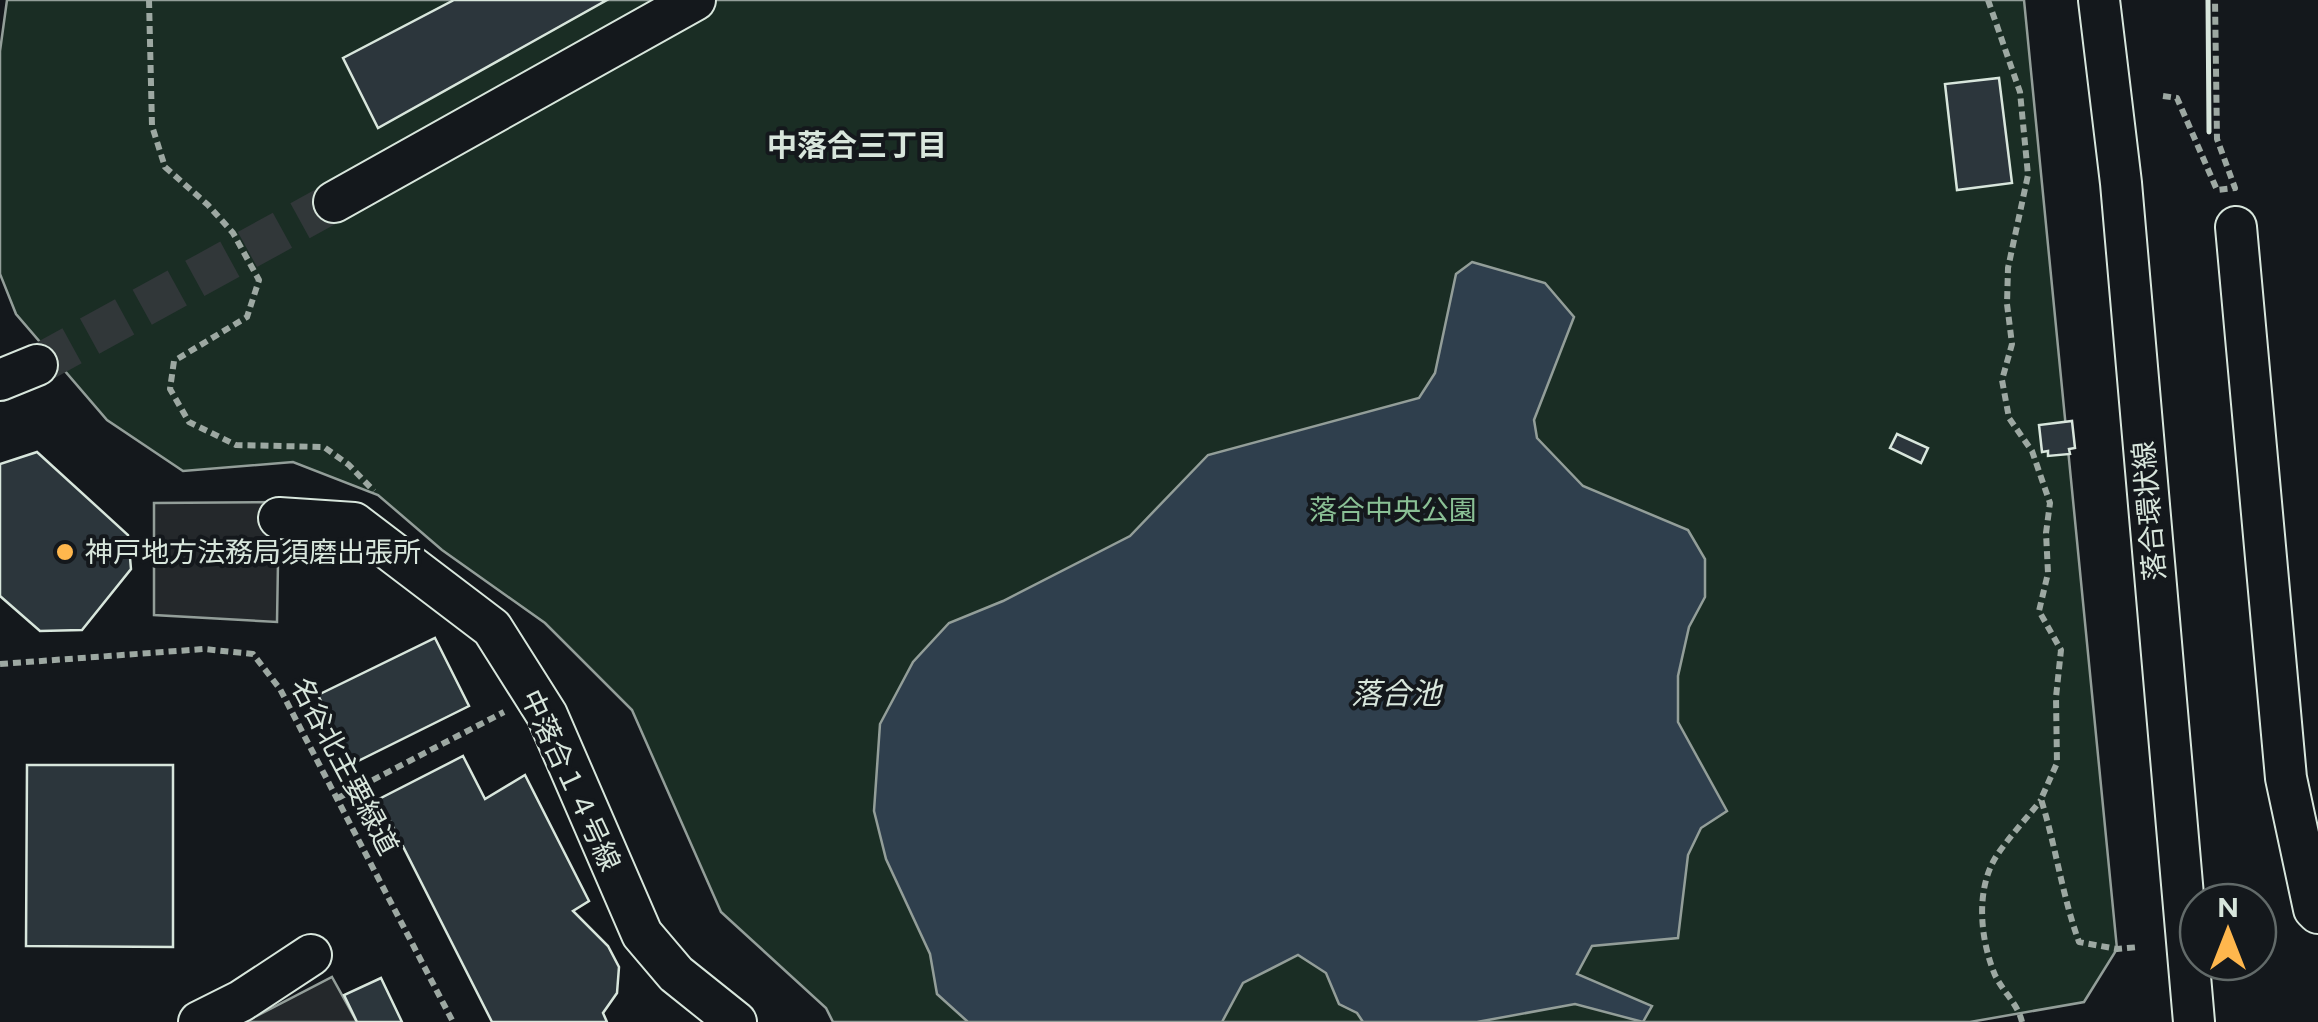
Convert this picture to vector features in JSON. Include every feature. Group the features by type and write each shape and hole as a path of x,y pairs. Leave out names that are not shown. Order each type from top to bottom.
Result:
{"street":[{"path":"334,202 695,0"},
{"name":"落合環状線","path":"2099,0 2121,183 2194,1022"},
{"path":"2236,228 2286,778 2314,910 2318,913"},
{"path":"0,380 37,365"},
{"name":"中落合１４号線","path":"280,518 354,523 492,628 546,715 642,934 676,974 736,1022"},
{"path":"200,1022 241,1001 311,955"}],"path":[{"path":"150,0 152,126 165,167 234,233 259,280 247,317 174,360 170,389 189,422 236,446 324,447 378,495"},
{"path":"1988,0 2020,92 2028,175 2008,268 2012,344 2002,380 2009,418 2032,450 2050,503 2046,533 2048,573 2038,611 2061,650 2056,697 2058,763 2042,799 1996,857 1982,895 1984,930 1996,976 2022,1022"},
{"path":"2163,96 2177,98 2217,190 2235,188 2217,139 2215,0"},
{"name":"名谷北主要緑道","path":"1,662 204,649 253,654 280,688 453,1022"},
{"path":"337,798 514,707"},
{"path":"2042,799 2056,848 2064,900 2079,942 2117,949 2140,947"}],"green space":[{"name":"落合中央公園","path":"7,0 2024,0 2117,949 2084,1002 1970,1022 833,1022 826,1008 721,912 632,710 545,623 442,550 378,495 293,462 183,471 107,420 16,314 0,274 0,51"}],"shaded area":[{"path":"279,502 277,622 154,615 154,503"},
{"path":"332,977 357,1022 245,1022"}],"water":[{"name":"落合池","path":"1472,262 1545,283 1574,317 1534,420 1537,438 1583,486 1688,530 1705,559 1705,597 1689,627 1678,676 1678,722 1727,811 1701,828 1688,855 1678,938 1592,946 1577,974 1652,1006 1643,1022 1575,1004 1477,1022 1363,1022 1357,1013 1339,1004 1326,973 1298,955 1243,983 1222,1022 968,1022 937,994 930,954 886,859 874,811 880,724 913,662 949,623 1003,601 1130,536 1208,455 1419,398 1435,373 1456,274"}],"building":[{"path":"454,0 607,0 378,128 343,58"},
{"path":"1999,78 2012,183 1957,190 1945,84"},
{"path":"2072,421 2075,448 2069,449 2070,454 2048,456 2048,451 2042,452 2039,425"},
{"path":"1897,434 1928,448 1921,463 1890,448"},
{"name":"神戸地方法務局須磨出張所","path":"37,452 128,535 131,569 82,630 40,631 0,596 0,464"},
{"path":"435,638 469,706 352,764 318,695"},
{"path":"463,756 485,799 525,775 589,901 573,911 608,946 619,967 617,993 603,1013 607,1022 492,1022 379,799"},
{"path":"27,765 173,765 173,947 26,946"},
{"path":"381,978 402,1022 357,1022 344,995"}],"tunnel":[{"path":"37,365 334,202"}],"wall":[{"path":"2208,0 2209,132"}],"place":[{"name":"神戸地方法務局須磨出張所","path":"65,552"}],"district":[{"name":"中落合三丁目","path":"857,146"}]}
